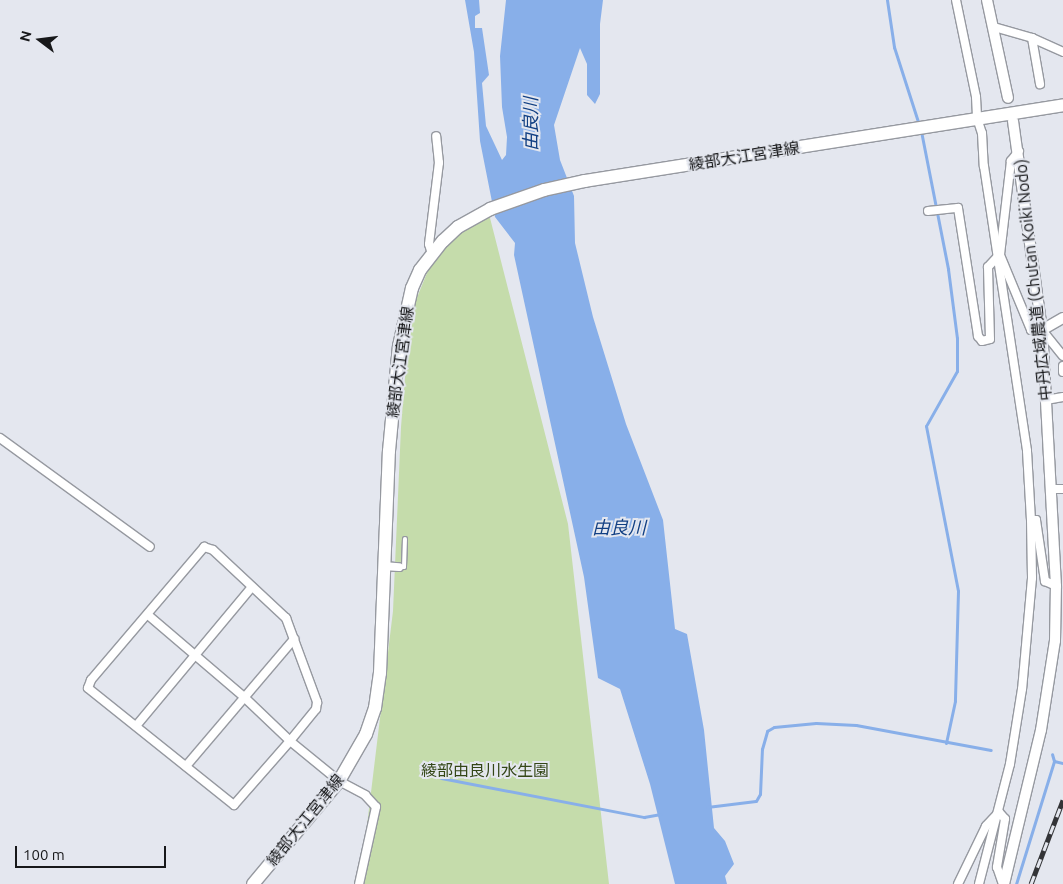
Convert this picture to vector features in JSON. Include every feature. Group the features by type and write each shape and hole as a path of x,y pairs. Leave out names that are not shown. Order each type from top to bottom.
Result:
{"main road":[{"name":"綾部大江宮津線","path":"252,884 339,781 366,734 375,708 380,673 389,452 401,336 412,288 432,254 443,241 458,227 490,209 552,188 1063,105"}],"street":[{"path":"956,0 976,97 974,119 982,133 1027,452 1031,520 1032,578 1022,689 999,812 979,884"},
{"path":"987,0 1008,98"},
{"path":"994,27 1032,38 1063,52"},
{"path":"1032,38 1040,84"},
{"name":"中丹広域農道 (Chutan Koiki Nodo)","path":"1004,884 1042,730 1055,641 1056,586 1042,330 1020,150 1014,121"},
{"path":"432,254 429,244 438,163 436,136"},
{"path":"1020,150 1011,161 998,255 1031,330 1042,330 1063,318"},
{"path":"928,211 958,208 978,336 982,341 990,339 988,267 998,255"},
{"path":"1042,330 1063,356"},
{"path":"1063,366 1063,372"},
{"path":"1046,400 1063,397"},
{"path":"0,438 150,547"},
{"path":"1052,489 1063,490"},
{"path":"1031,520 1036,520 1045,581 1056,586"},
{"path":"204,547 212,550 286,618 317,706 290,742 234,805 88,688 91,680 148,615 204,547"},
{"path":"383,566 399,567"},
{"path":"136,726 252,587"},
{"path":"148,615 244,697 290,742 339,781 365,795 376,807 359,884"},
{"path":"186,766 294,639"},
{"path":"958,884 986,826 999,812"},
{"path":"999,812 1005,819 997,867 1004,884"}],"lane":[{"path":"399,567 404,568 405,539"}],"green space":[{"name":"綾部由良川水生園","path":"489,214 568,524 609,884 354,884 364,850 393,611 401,427 408,340 416,300 431,263 458,233"}],"water":[{"name":"由良川","path":"465,0 479,0 480,13 475,16 475,28 482,28 489,75 482,83 486,126 502,160 506,155 507,137 502,107 500,56 506,0 603,0 600,24 600,94 595,104 587,95 587,64 580,48 554,125 560,160 574,196 575,243 593,317 626,424 663,520 675,629 687,634 704,730 714,828 725,841 734,864 725,876 727,884 675,884 650,784 620,689 598,678 584,577 514,255 515,243 495,217 480,141 474,52"}],"waterway":[{"path":"887,0 894,47 919,125"},
{"path":"921,131 948,269 957,338 957,371 926,426 958,591 955,701 946,743"},
{"path":"707,807 756,801 760,794 762,749 767,731 774,727 816,723 856,725 991,750"},
{"path":"1016,884 1054,761 1052,754"},
{"path":"1054,761 1063,763"},
{"path":"441,778 644,817 661,814"}],"railway":[{"path":"1031,884 1063,800"}]}
